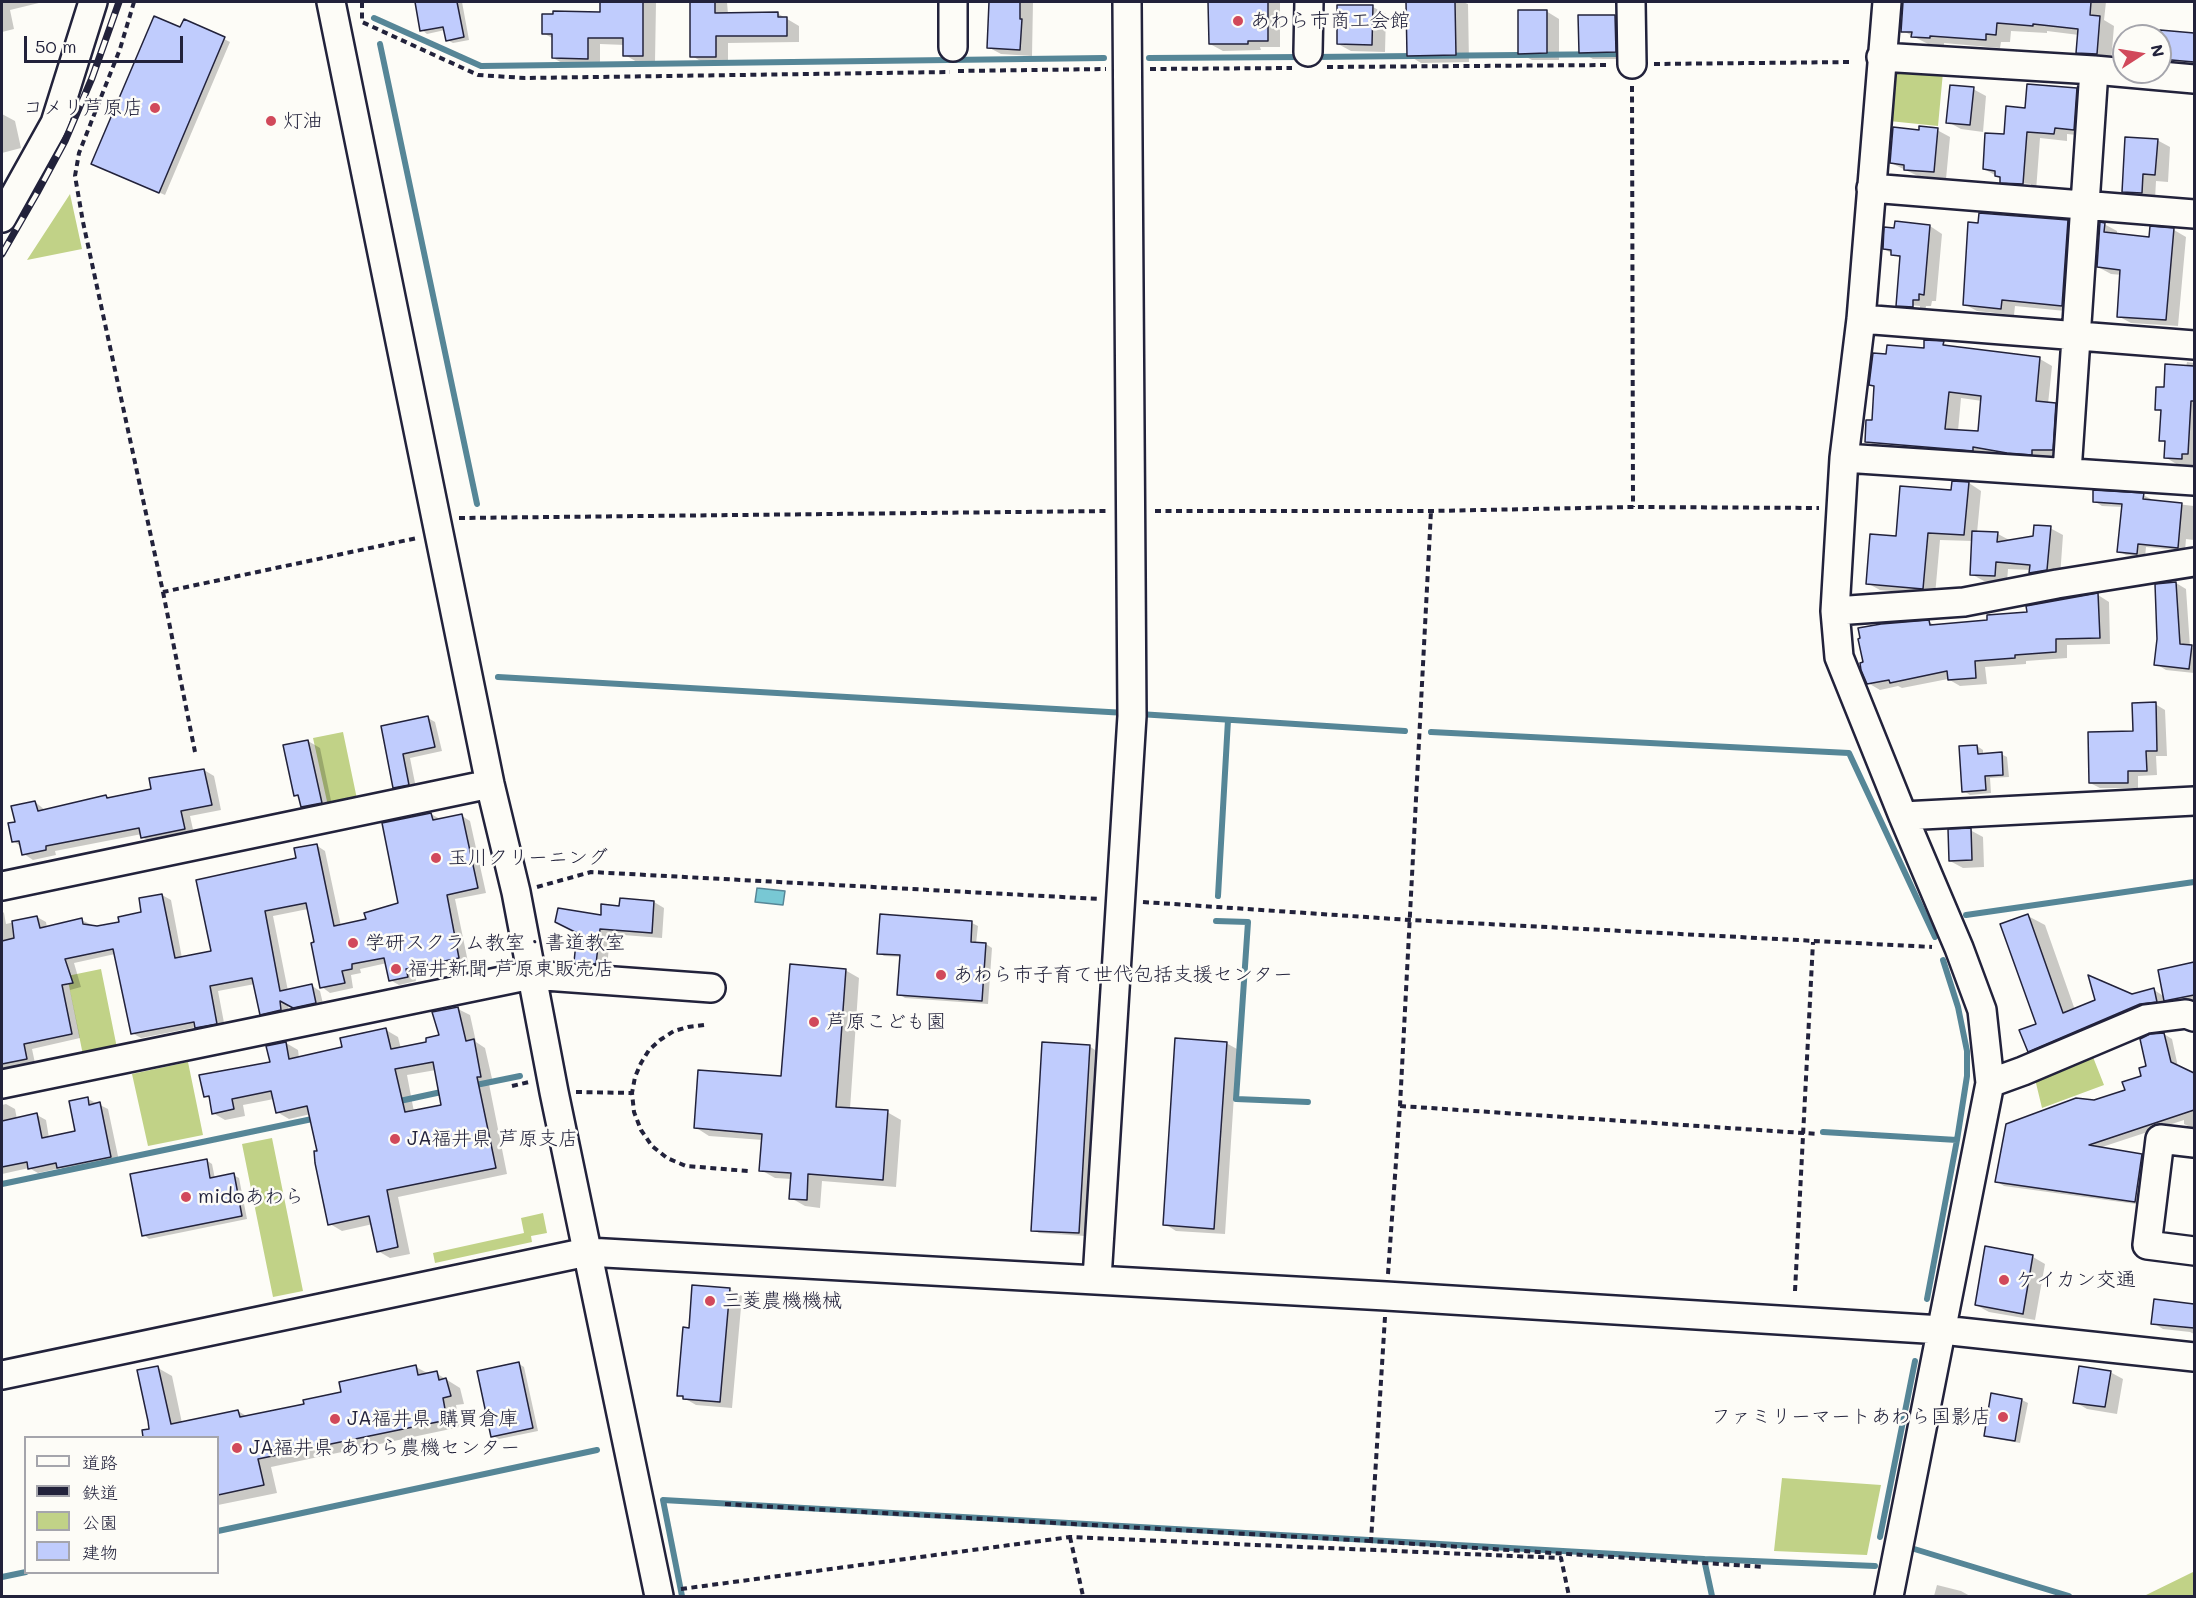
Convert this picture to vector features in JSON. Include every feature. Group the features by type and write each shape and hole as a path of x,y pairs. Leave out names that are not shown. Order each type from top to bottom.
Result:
{"street":[{"path":"2,218 55,123 93,2"},
{"path":"331,2 490,784 516,892 554,1092 658,1594"},
{"path":"953,2 953,47"},
{"path":"1098,1279 1132,716 1126,2"},
{"path":"1309,2 1313,62"},
{"path":"1631,2 1632,64"},
{"path":"1887,2 1862,319 1841,508 1835,610 1839,657 1959,948 1982,1010 1990,1083 1888,1596"},
{"path":"1881,57 2094,70 2194,80"},
{"path":"2067,472 2094,70"},
{"path":"1871,188 2194,214"},
{"path":"1862,319 2194,345"},
{"path":"1845,458 2194,481"},
{"path":"1835,610 1964,602 2194,562"},
{"path":"2,886 490,784"},
{"path":"1903,816 2194,801"},
{"path":"2,1084 531,975 711,988"},
{"path":"1990,1083 2146,1019 2186,1014 2194,1017"},
{"path":"2194,1143 2160,1139 2147,1245 2194,1251"},
{"path":"2,1375 587,1252 1098,1279 1942,1330 2194,1357"}],"path":[{"path":"134,2 120,49 79,153 75,176 195,752"},
{"path":"362,2 362,22 478,75 525,78 1127,69 1313,62 1632,64 1853,62"},
{"path":"1632,64 1633,507"},
{"path":"163,592 438,526 1131,511 1431,511 1633,507 1841,508"},
{"path":"1371,1541 1400,1106 1431,511"},
{"path":"516,892 591,872 1121,901 1410,920 1959,948"},
{"path":"1795,1291 1813,942"},
{"path":"704,1025 674,1031 649,1050 638,1070 632,1093 634,1112 641,1130 652,1146 667,1158 686,1166 748,1171"},
{"path":"512,1086 529,1082"},
{"path":"554,1092 632,1093"},
{"path":"1400,1106 1818,1134"},
{"path":"725,1504 1371,1541 1766,1567"},
{"path":"1070,1537 1083,1596"},
{"path":"658,1594 1070,1537 1561,1558 1569,1596"}],"green space":[{"path":"1896,69 1943,72 1938,126 1889,121 1892,77"},
{"path":"70,194 82,249 27,260"},
{"path":"343,732 357,799 328,806 313,738"},
{"path":"101,969 117,1048 83,1055 67,976"},
{"path":"2091,1052 2104,1085 2042,1108 2035,1079"},
{"path":"188,1062 203,1135 148,1146 132,1074"},
{"path":"272,1138 303,1291 273,1297 242,1144"},
{"path":"543,1213 547,1233 531,1236 532,1242 435,1263 433,1253 524,1233 521,1218"},
{"path":"1782,1478 1881,1485 1867,1555 1774,1551"},
{"path":"2194,1564 2194,1596 2144,1596 2193,1572"}],"water":[{"path":"757,888 785,891 783,905 755,902"}],"building":[{"path":"415,2 457,2 464,37 446,41 443,27 420,31"},
{"path":"600,2 643,2 643,56 623,56 623,38 588,38 588,59 552,58 552,34 542,34 542,14 553,14 553,11 600,12"},
{"path":"690,2 715,2 715,13 778,12 778,17 787,17 787,36 716,36 716,57 690,57"},
{"path":"989,2 1020,2 1020,19 1022,19 1020,50 987,48"},
{"name":"あわら市商工会館","path":"1208,2 1268,2 1268,41 1248,41 1248,44 1209,44"},
{"path":"1406,2 1455,2 1456,55 1407,56"},
{"path":"1903,2 2091,2 2090,15 2100,16 2097,54 2076,53 2078,29 2033,24 2033,26 1997,23 1996,35 1986,34 1986,40 1911,37 1912,32 1901,32"},
{"path":"1337,5 1373,5 1372,45 1337,44"},
{"path":"1518,10 1547,10 1547,53 1518,54"},
{"path":"1578,15 1615,15 1616,52 1579,53"},
{"name":"コメリ芦原店","path":"154,16 180,27 184,19 225,37 159,193 91,164"},
{"path":"2172,31 2194,33 2194,62 2172,60"},
{"path":"2027,84 2077,88 2074,130 2055,128 2054,134 2027,132 2023,184 2000,183 2000,177 1995,176 1995,171 1983,169 1985,133 2004,134 2006,106 2025,108"},
{"path":"1950,85 1974,87 1970,125 1946,123"},
{"path":"1919,126 1938,128 1934,172 1904,170 1904,165 1890,163 1893,127 1919,130"},
{"path":"2125,137 2158,139 2155,175 2143,174 2142,193 2122,192"},
{"path":"1979,213 2068,220 2062,306 2002,300 2001,309 1963,305 1968,222 1978,223"},
{"path":"1895,221 1930,225 1924,295 1919,294 1919,300 1913,300 1913,307 1896,306 1900,256 1891,255 1891,250 1883,249 1884,227 1894,228"},
{"path":"2100,222 2105,223 2104,232 2149,237 2150,226 2174,228 2166,320 2117,317 2120,270 2097,267"},
{"path":"1924,340 1944,341 1943,345 2040,357 2036,401 2056,403 2053,450 2032,450 2032,455 1973,447 1973,451 1865,442 1866,420 1872,420 1874,386 1869,385 1873,353 1886,354 1887,345 1924,348","holes":["1949,392 1981,396 1978,431 1945,429"]},
{"path":"2165,364 2194,366 2194,401 2191,401 2188,454 2182,454 2182,459 2164,458 2165,441 2159,441 2161,410 2155,410 2156,387 2164,387"},
{"path":"1952,481 1969,482 1964,535 1928,533 1923,589 1866,584 1870,534 1896,536 1900,486 1951,490"},
{"path":"2093,490 2144,493 2143,499 2182,503 2178,548 2138,544 2137,554 2117,552 2122,504 2093,502"},
{"path":"2034,525 2051,526 2047,570 2029,573 2030,565 1996,562 1995,576 1970,575 1972,531 1998,532 1997,542 2033,536"},
{"path":"2176,582 2180,644 2192,645 2189,669 2154,665 2157,639 2155,584"},
{"path":"2098,593 2100,638 2056,639 2056,652 1975,661 1976,678 1948,680 1947,671 1890,683 1889,680 1867,684 1861,670 1860,663 1863,662 1858,628 1929,620 1930,625 1987,620 1987,615 2027,612 2026,606"},
{"path":"2156,702 2157,751 2146,751 2147,771 2128,771 2128,783 2089,783 2088,732 2133,731 2132,703"},
{"path":"428,716 435,747 403,754 409,785 393,788 381,726"},
{"path":"308,740 322,803 301,807 298,795 294,796 283,745"},
{"path":"1977,745 1978,754 2002,752 2003,775 1985,776 1986,790 1962,792 1959,746"},
{"path":"204,769 212,805 181,811 185,829 141,838 139,828 46,846 46,850 22,855 19,841 12,842 8,823 15,822 11,806 35,801 38,811 106,795 107,798 151,789 149,778"},
{"path":"431,813 433,820 462,814 478,888 447,895 459,958 406,969 408,977 389,981 384,958 352,964 352,969 342,971 345,983 320,988 306,903 265,911 280,991 312,984 316,1003 293,1008 280,1001 281,1010 260,1015 252,978 210,986 217,1024 195,1028 194,1022 131,1034 113,949 65,959 73,983 62,985 72,1034 24,1044 27,1059 2,1064 2,941 14,938 12,921 37,916 40,928 82,918 83,924 97,926 119,922 118,917 141,912 139,898 162,894 175,958 211,951 196,880 296,858 294,848 317,844 334,926 366,919 364,913 398,903 382,823"},
{"path":"1971,828 1972,860 1949,861 1948,829"},
{"path":"620,898 654,901 652,933 600,929 596,964 574,962 577,933 555,922 558,908 601,915 601,904 619,906"},
{"name":"あわら市子育て世代包括支援センター","path":"880,914 972,921 971,942 986,943 982,1001 897,995 900,955 877,954"},
{"path":"2028,914 2063,1013 2095,1000 2088,975 2132,994 2154,988 2157,1002 2140,1004 2028,1052 2019,1030 2036,1024 2000,924"},
{"path":"2194,962 2194,995 2164,1001 2158,970"},
{"path":"790,964 846,969 836,1107 888,1110 883,1180 808,1174 807,1200 789,1199 791,1173 759,1171 762,1134 694,1128 698,1070 781,1076"},
{"path":"458,1007 466,1041 474,1039 481,1077 477,1077 496,1168 387,1190 398,1247 377,1252 369,1216 328,1225 315,1163 314,1151 317,1151 307,1106 276,1113 271,1091 232,1099 234,1109 212,1114 209,1096 204,1097 199,1075 270,1062 266,1046 286,1042 289,1059 342,1047 340,1038 386,1028 391,1049 426,1042 426,1038 439,1035 432,1012","holes":["433,1062 441,1105 405,1112 395,1069"]},
{"path":"2164,1033 2171,1062 2194,1073 2194,1110 2089,1145 2142,1154 2135,1202 1995,1182 2006,1124 2076,1098 2094,1100 2125,1090 2122,1082 2141,1076 2139,1068 2146,1066 2140,1039 2150,1034"},
{"path":"1175,1038 1227,1042 1214,1229 1163,1225"},
{"path":"1042,1042 1090,1045 1079,1233 1031,1231"},
{"path":"88,1097 89,1105 100,1102 111,1157 57,1168 56,1163 28,1169 27,1162 2,1167 2,1121 37,1113 42,1138 75,1131 69,1101"},
{"name":"midoあわら","path":"207,1159 210,1178 234,1173 242,1216 142,1236 130,1174"},
{"name":"ケイカン交通","path":"1985,1246 2033,1255 2023,1314 1975,1305"},
{"path":"692,1285 730,1288 720,1402 683,1399 683,1396 677,1396 683,1327 689,1328"},
{"path":"2154,1299 2194,1304 2194,1328 2151,1324"},
{"path":"519,1362 533,1428 491,1437 477,1371"},
{"path":"416,1365 418,1375 437,1371 439,1380 446,1378 451,1396 443,1398 447,1420 258,1459 264,1485 219,1495 219,1436 143,1436 142,1430 149,1429 137,1370 158,1366 171,1424 238,1410 240,1417 304,1404 303,1400 341,1392 339,1382"},
{"path":"2079,1366 2111,1371 2105,1407 2073,1403"},
{"name":"ファミリーマートあわら国影店","path":"1991,1393 2022,1399 2015,1441 1984,1436"}],"waterway":[{"path":"374,18 481,66 1104,58"},
{"path":"380,44 477,504"},
{"path":"1312,57 1621,54"},
{"path":"1149,58 1302,57"},
{"path":"498,677 1126,713"},
{"path":"1139,714 1405,731"},
{"path":"1218,896 1228,720"},
{"path":"1431,732 1849,753 1935,937"},
{"path":"1966,915 2194,882"},
{"path":"1216,921 1248,922 1236,1099 1308,1102"},
{"path":"1927,1299 1967,1076 1967,1051 1958,1007 1943,960"},
{"path":"471,1086 520,1076"},
{"path":"395,1102 446,1091"},
{"path":"2,1184 317,1118"},
{"path":"1823,1132 1957,1140"},
{"path":"1880,1537 1915,1361"},
{"path":"219,1531 597,1450"},
{"path":"682,1596 663,1500 1704,1559"},
{"path":"1911,1548 2069,1596"},
{"path":"1712,1596 1704,1559 1875,1566"},
{"path":"2,1577 24,1572"}],"railway":[{"path":"2,254 65,141 92,78 119,2"}],"place":[{"name":"あわら市商工会館","path":"1238,21"},
{"name":"コメリ芦原店","path":"155,108"},
{"name":"灯油","path":"271,121"},
{"name":"玉川クリーニング","path":"436,858"},
{"name":"学研スクラム教室・書道教室","path":"353,943"},
{"name":"福井新聞 芦原東販売店","path":"396,969"},
{"name":"あわら市子育て世代包括支援センター","path":"941,975"},
{"name":"芦原こども園","path":"814,1022"},
{"name":"JA福井県 芦原支店","path":"395,1139"},
{"name":"midoあわら","path":"186,1197"},
{"name":"ケイカン交通","path":"2004,1280"},
{"name":"三菱農機機械","path":"710,1301"},
{"name":"ファミリーマートあわら国影店","path":"2003,1417"},
{"name":"JA福井県 購買倉庫","path":"335,1419"},
{"name":"JA福井県 あわら農機センター","path":"237,1448"}]}
